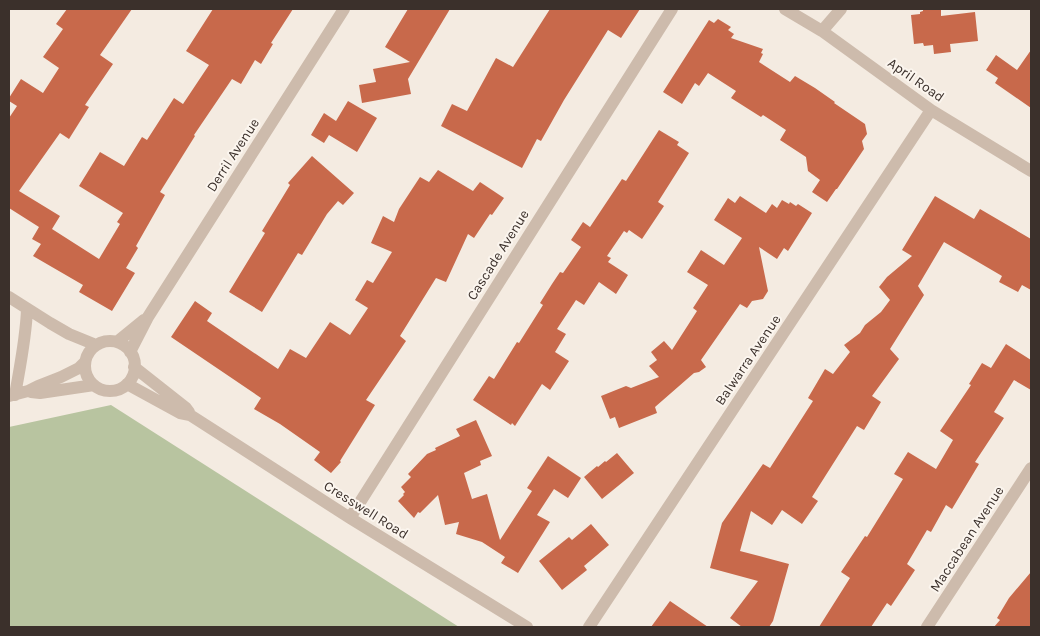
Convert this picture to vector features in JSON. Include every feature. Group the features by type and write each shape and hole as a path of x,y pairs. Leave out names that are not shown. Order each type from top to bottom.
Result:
{"street":[{"name":"Derril Avenue","path":"130,352 148,317 344,9"},
{"name":"Cascade Avenue","path":"350,518 672,9"},
{"name":"April Road","path":"785,9 822,32 931,110 1031,171"},
{"path":"822,32 840,9"},
{"name":"Balwarra Avenue","path":"589,627 931,110"},
{"path":"9,297 69,334 96,345"},
{"path":"27,309 24,348 12,395 28,391 79,368 96,345 106,342 117,342 127,348 134,362 134,367 131,379 127,384 121,388 107,391 100,389 89,380 86,374 85,362"},
{"name":"Derril Avenue","path":"117,342 148,317"},
{"name":"Cresswell Road","path":"134,367 186,408 190,415"},
{"name":"Cresswell Road","path":"127,384 180,413 190,415 350,518 527,627"},
{"path":"28,391 40,392 94,385"},
{"name":"Maccabean Avenue","path":"927,627 1031,468"}],"green space":[{"path":"111,405 459,627 9,627 9,427"}],"building":[{"path":"67,9 132,9 100,55 113,64 85,105 89,107 69,139 60,133 19,191 60,216 52,229 99,259 120,224 117,222 123,213 79,186 100,152 124,166 142,137 147,140 174,98 183,104 209,65 186,51 213,9 293,9 271,43 273,44 261,64 255,60 241,84 232,79 194,135 160,192 165,195 136,246 138,248 126,268 135,273 112,311 79,292 83,285 33,256 41,244 32,239 39,227 9,208 9,118 17,106 9,101 9,98 21,79 43,93 59,68 43,57 63,29 56,24"},
{"path":"408,9 450,9 408,79 411,94 362,103 359,85 376,82 373,69 410,62 385,47"},
{"path":"550,9 640,9 621,38 608,30 541,141 537,139 522,168 441,126 452,104 467,111 496,58 513,67"},
{"path":"923,9 941,9 941,16 975,12 978,41 950,44 951,52 934,54 933,45 914,44 911,15 920,14"},
{"path":"718,19 731,27 728,30 734,34 731,38 763,49 759,62 790,82 795,76 865,124 867,134 862,141 864,149 827,202 812,192 820,180 808,171 806,157 780,140 786,130 731,98 736,91 708,73 699,86 695,83 682,104 663,92 709,20 714,23"},
{"path":"1031,50 1031,108 995,83 998,78 986,70 996,55 1017,70"},
{"path":"348,101 377,118 357,152 329,135 324,143 311,135 324,113 336,121"},
{"path":"659,130 679,142 677,145 689,153 658,202 664,206 642,239 629,230 627,233 624,231 607,256 611,258 608,262 628,275 616,294 599,282 584,305 576,300 557,329 566,334 555,352 569,361 550,390 542,384 515,426 512,423 511,425 473,400 489,376 494,379 543,305 540,303 552,284 560,272 563,273 581,247 571,240 583,222 590,227 622,179 626,181"},
{"path":"312,156 354,193 343,205 338,201 327,214 302,255 298,253 262,312 229,292 265,233 262,231 290,185 288,183"},
{"path":"438,170 473,191 480,182 504,198 492,215 490,214 474,238 468,234 446,282 436,278 400,336 406,341 366,400 375,405 341,462 331,473 314,460 320,452 280,424 254,409 261,398 171,337 195,301 212,313 207,321 278,369 290,349 306,358 330,322 350,335 368,308 355,300 367,280 373,283 392,252 371,243 383,216 394,222 399,209 420,177 429,182"},
{"path":"740,196 766,213 772,204 777,208 782,200 796,206 798,204 812,213 788,251 784,248 777,259 759,247 768,291 763,299 752,301 747,308 740,304 701,360 706,367 694,373 655,407 657,413 619,428 615,417 610,419 601,396 626,386 631,388 659,377 649,366 657,360 651,352 664,341 672,350 697,311 693,308 708,285 687,272 701,250 724,265 742,238 714,220 728,198 735,203"},
{"path":"935,196 974,219 980,209 1031,239 1031,290 1022,285 1018,292 999,282 1002,276 944,242 918,286 924,295 890,349 899,359 872,396 881,402 864,430 857,426 812,497 818,501 802,524 782,510 772,525 751,511 740,551 789,564 773,621 769,627 742,627 730,618 758,581 710,568 722,523 763,464 770,468 813,401 808,398 825,369 833,374 850,352 844,345 860,333 865,325 881,312 890,300 879,287 887,277 912,256 902,250"},
{"path":"1006,344 1031,360 1031,390 1014,380 994,412 1004,418 975,462 979,464 952,509 946,505 931,532 927,530 907,564 915,570 891,606 887,603 871,627 819,627 850,578 841,572 865,536 867,537 903,479 894,474 908,452 936,469 953,440 940,431 971,385 969,384 982,363 991,368"},
{"path":"476,420 492,456 480,461 481,465 464,473 472,499 487,494 500,540 532,491 527,488 548,456 581,478 568,498 554,489 537,515 550,522 518,573 501,563 505,557 482,542 456,534 459,522 445,525 438,495 420,513 418,512 414,518 398,501 405,492 401,487 411,477 408,474 427,454 460,436 456,429"},
{"path":"617,453 634,473 602,499 584,477"},
{"path":"591,524 609,545 584,566 587,570 562,590 539,561 569,537 572,540"},
{"path":"1031,572 1031,627 994,627 1000,620 997,618 1009,598"},
{"path":"670,601 708,627 651,627"}]}
